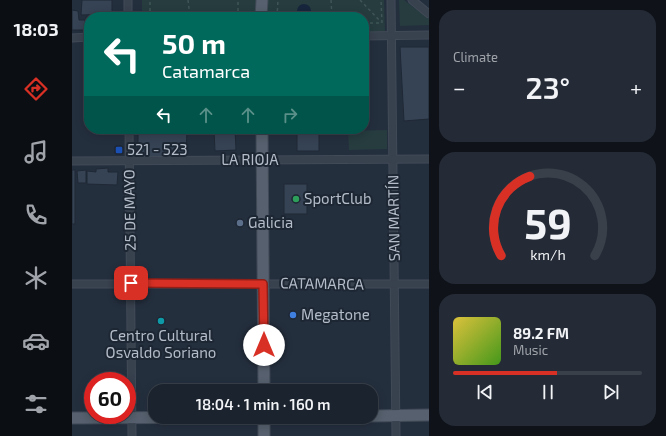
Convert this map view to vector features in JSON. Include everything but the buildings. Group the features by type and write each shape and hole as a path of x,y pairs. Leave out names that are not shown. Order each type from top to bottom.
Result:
{"main road":[{"path":"261,12 262,0"},
{"path":"262,134 264,384"},
{"path":"378,416 429,415"},
{"path":"136,417 148,417"},
{"path":"72,418 84,418"},
{"path":"264,424 264,436"}],"street":[{"path":"128,0 128,12"},
{"name":"SAN MARTÍN","path":"391,0 396,436"},
{"path":"412,0 429,14"},
{"path":"369,36 429,36"},
{"path":"72,38 84,38"},
{"name":"25 DE MAYO","path":"129,134 132,372"},
{"name":"LA RIOJA","path":"72,161 429,159"},
{"name":"CATAMARCA","path":"72,284 429,284"},
{"name":"25 DE MAYO","path":"132,424 132,436"}],"path":[{"path":"150,0 150,12"},
{"path":"188,0 189,12"},
{"path":"238,0 238,12"},
{"path":"277,12 278,0"},
{"path":"331,0 332,12"},
{"path":"360,0 382,22"},
{"path":"381,0 382,22"},
{"path":"369,23 391,22"}],"green space":[{"path":"142,0 384,0 385,32 369,33 369,12 142,12"},
{"path":"399,0 404,0 429,19 429,25 400,26"},
{"path":"369,130 387,130 387,149 349,150 348,134 369,134"}],"water":[{"path":"301,4 307,4 311,8 311,12 297,12 297,8"}],"place":[{"name":"521 - 523","path":"119,150"},
{"name":"SportClub","path":"296,199"},
{"name":"Galicia","path":"240,223"},
{"name":"Megatone","path":"293,315"},
{"name":"Centro Cultural Osvaldo Soriano","path":"161,321"}],"route":[{"path":"131,283 263,284 264,345"}]}
